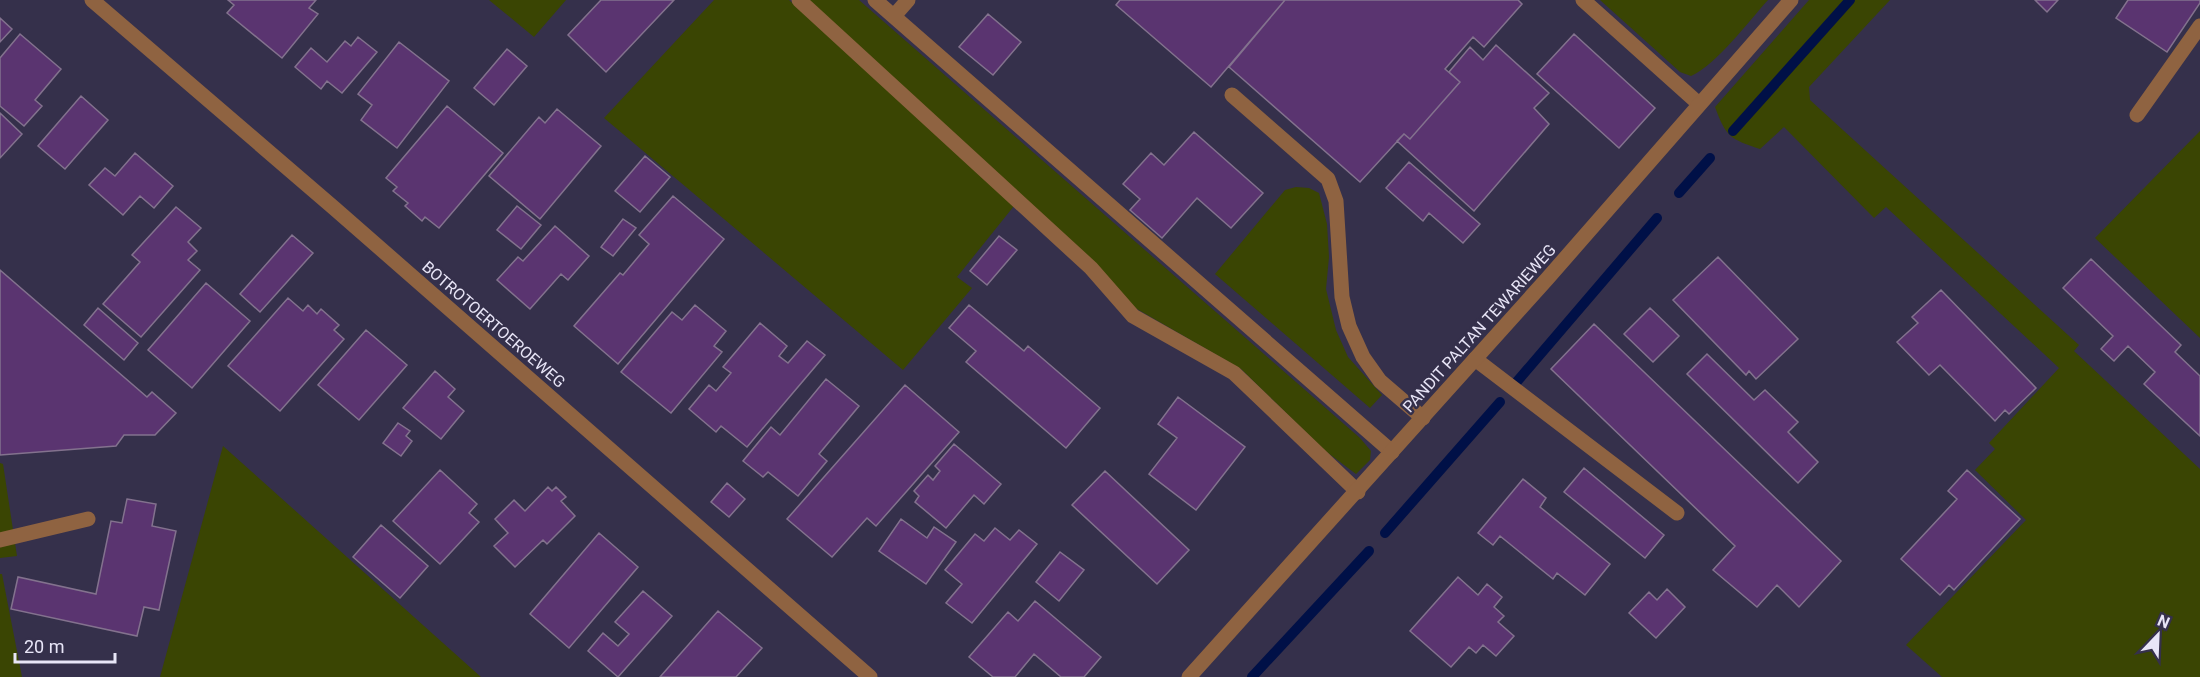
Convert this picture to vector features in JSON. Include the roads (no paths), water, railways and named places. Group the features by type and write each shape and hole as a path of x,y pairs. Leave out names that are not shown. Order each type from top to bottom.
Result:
{"street":[{"name":"BOTROTOERTOEROEWEG","path":"92,0 326,201 870,677"},
{"path":"799,0 1091,268 1133,316 1234,373 1358,492"},
{"path":"875,0 1392,452"},
{"path":"894,16 908,0"},
{"path":"1583,0 1699,104"},
{"name":"PANDIT PALTAN TEWARIEWEG","path":"1189,677 1358,492 1791,0"},
{"path":"2137,114 2200,26"},
{"path":"1232,95 1328,179 1336,201 1342,297 1349,326 1364,357 1380,381 1423,418"},
{"path":"1475,359 1677,513"},
{"path":"0,540 88,519"}],"waterway":[{"path":"1733,131 1850,0"},
{"path":"1679,193 1710,158"},
{"path":"1514,385 1657,218"},
{"path":"1385,533 1500,402"},
{"path":"1252,677 1369,551"}]}
